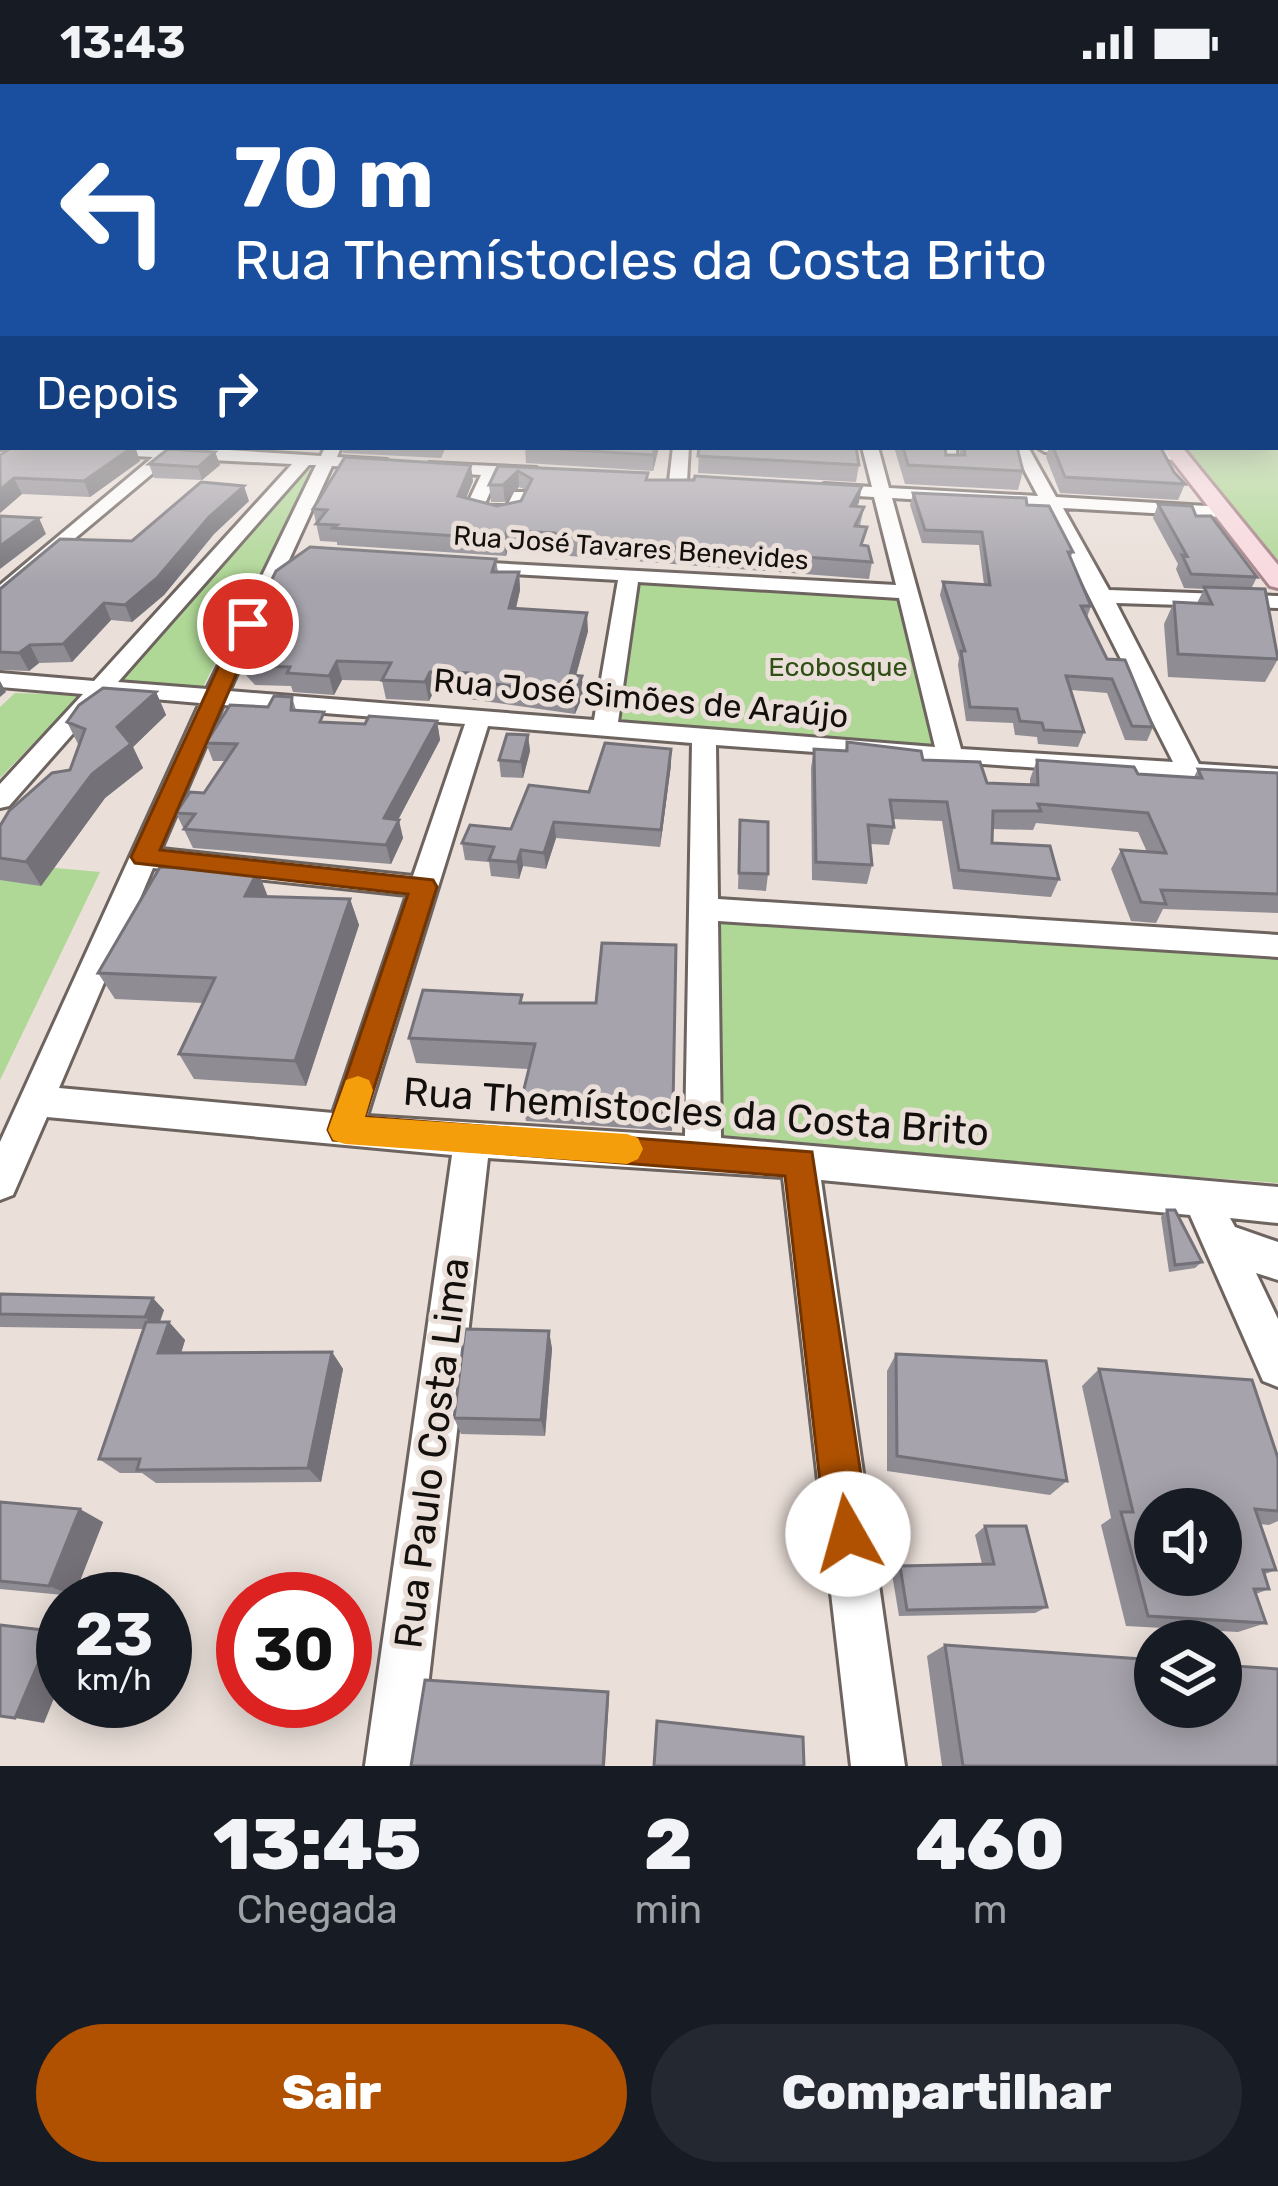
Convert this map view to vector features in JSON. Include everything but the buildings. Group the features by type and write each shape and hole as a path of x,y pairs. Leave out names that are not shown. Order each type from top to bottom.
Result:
{"main road":[{"path":"1175,451 1278,581"}],"street":[{"path":"0,595 171,450 322,456 397,465"},
{"path":"512,450 473,511 513,512 520,496"},
{"path":"678,482 681,450"},
{"path":"871,450 950,756"},
{"path":"948,450 951,467"},
{"path":"1022,450 1190,772"},
{"path":"1142,450 1175,451"},
{"path":"0,1183 322,456"},
{"path":"0,800 322,456"},
{"path":"420,466 548,474"},
{"path":"656,480 700,483"},
{"path":"814,489 1223,512"},
{"path":"281,552 304,554"},
{"name":"Rua José Tavares Benevides","path":"443,563 906,592"},
{"path":"605,728 629,576"},
{"path":"1102,596 1278,602"},
{"name":"Rua José Simões de Araújo","path":"0,680 950,756 1278,777"},
{"path":"345,1130 479,718"},
{"path":"703,1153 704,736"},
{"path":"144,857 424,887"},
{"path":"704,909 1278,946"},
{"name":"Rua Themístocles da Costa Brito","path":"35,1101 472,1141 703,1153 1278,1205"},
{"name":"Rua Paulo Costa Lima","path":"392,1766 472,1141"},
{"path":"800,1162 878,1766"},
{"path":"1202,1199 1278,1366"},
{"path":"1222,1242 1278,1261"}],"green space":[{"path":"1177,450 1278,450 1278,579"},
{"path":"313,468 203,687 117,681 307,470"},
{"name":"Ecobosque","path":"629,576 906,592 950,756 605,728"},
{"path":"15,693 80,695 0,778 0,707"},
{"path":"0,863 100,872 0,1080"},
{"path":"718,920 1278,954 1278,1183 718,1140"}],"slow traffic":[{"path":"358,1090 345,1130 627,1149"}],"route":[{"path":"248,624 144,857 424,887 345,1130 800,1162 848,1534"}]}
